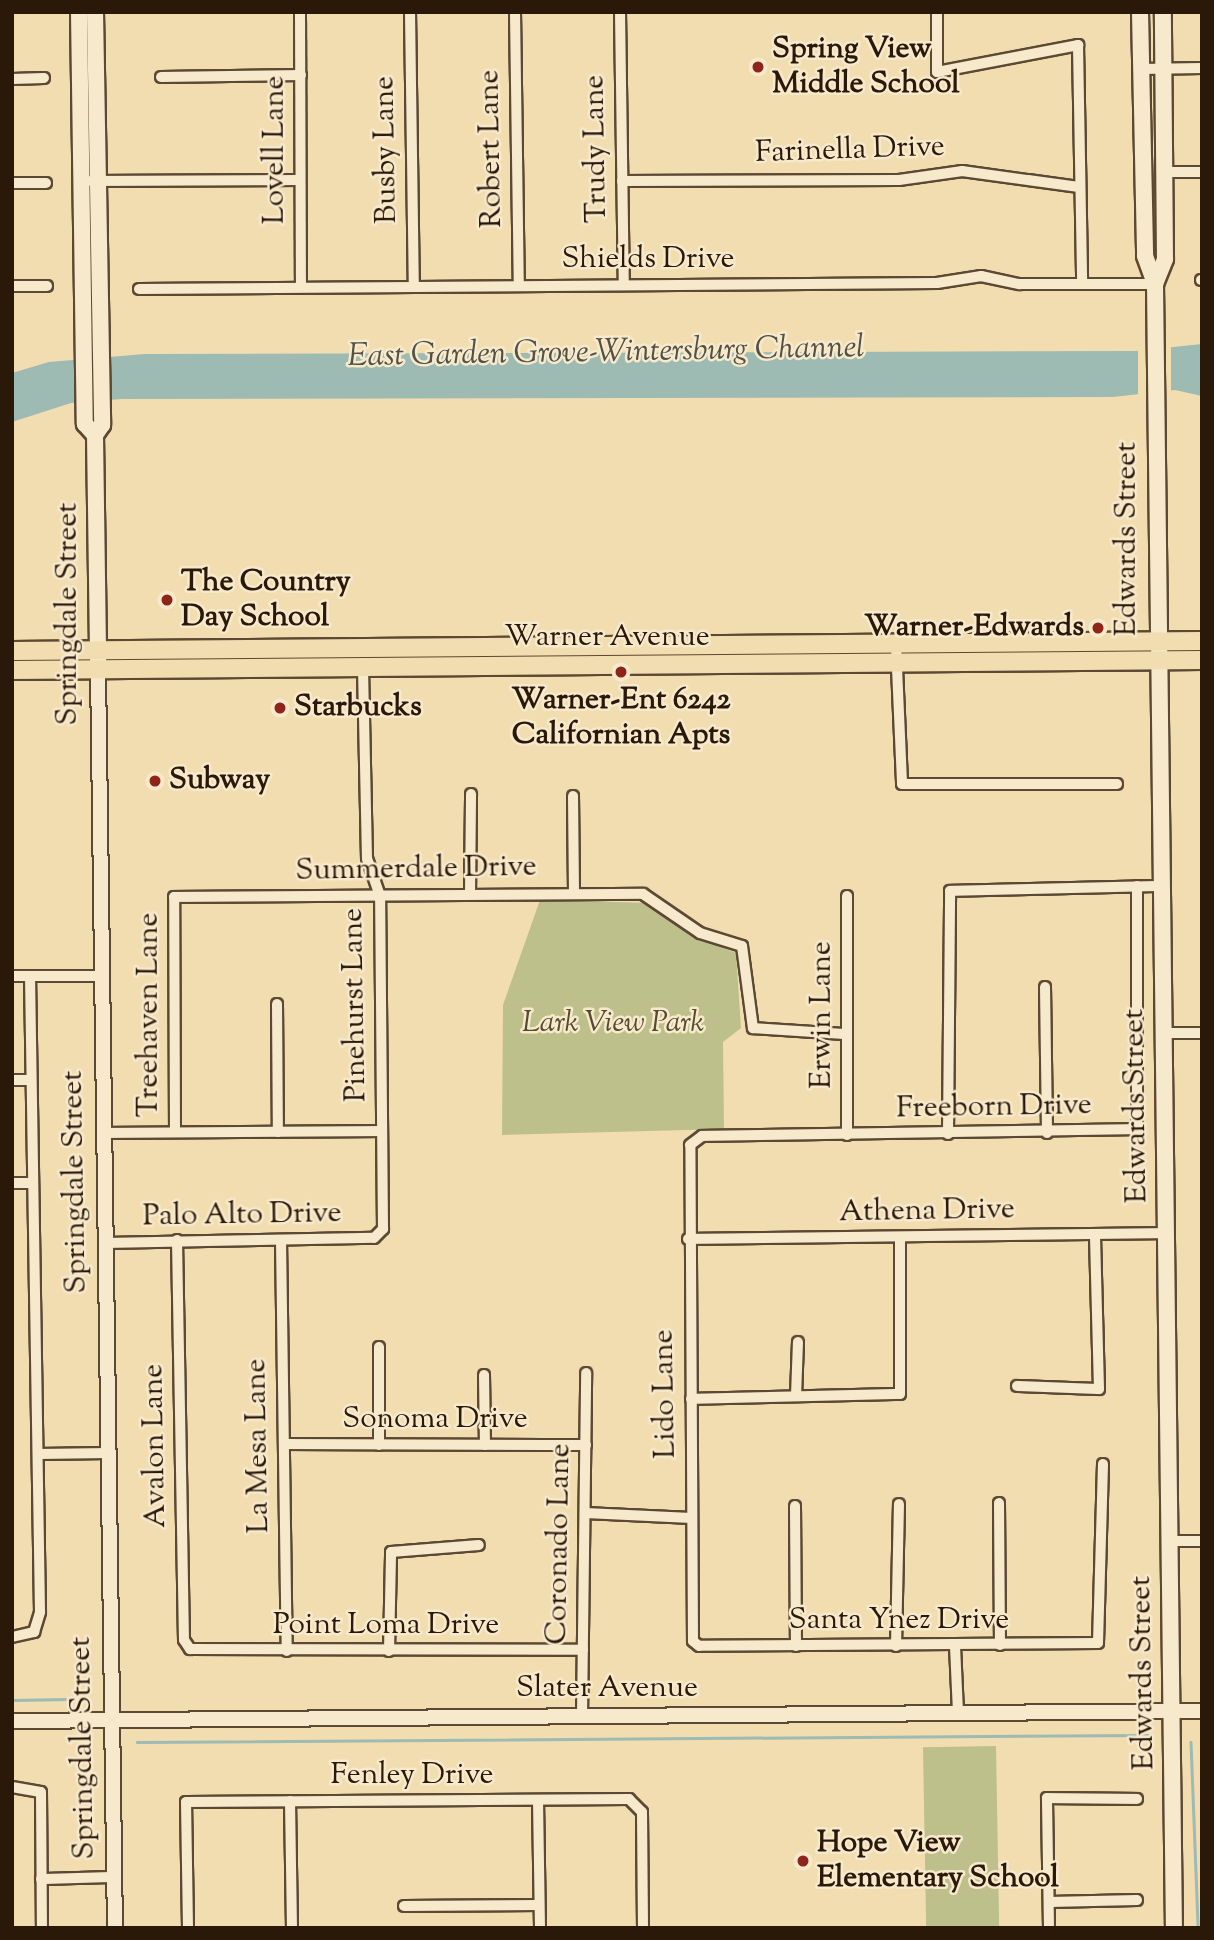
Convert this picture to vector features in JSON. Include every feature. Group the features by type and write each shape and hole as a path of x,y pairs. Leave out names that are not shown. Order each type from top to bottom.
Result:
{"main road":[{"name":"Springdale Street","path":"79,12 90,181"},
{"name":"Springdale Street","path":"95,12 90,181 93,358 85,424 95,435 98,660"},
{"name":"Edwards Street","path":"1140,12 1145,257 1155,284 1157,651 1174,1711 1174,1928"},
{"name":"Edwards Street","path":"1155,284 1165,259 1163,12"},
{"name":"Warner Avenue","path":"12,651 98,660 215,667 896,664 1157,651 1202,641"},
{"name":"Warner Avenue","path":"12,670 98,660 285,649 896,645 1157,651 1202,660"},
{"path":"215,667 218,658 285,649"}],"street":[{"name":"Lovell Lane","path":"300,12 301,287"},
{"name":"Busby Lane","path":"410,12 414,287"},
{"name":"Robert Lane","path":"515,12 519,285"},
{"name":"Trudy Lane","path":"620,12 624,284"},
{"path":"937,12 937,72 1078,45 1082,284"},
{"path":"1141,69 1202,68"},
{"path":"161,77 301,75"},
{"path":"12,79 44,78"},
{"name":"Farinella Drive","path":"622,181 899,180 962,171 1079,187"},
{"path":"1165,172 1202,172"},
{"path":"90,181 300,180"},
{"path":"12,183 46,183"},
{"name":"Shields Drive","path":"139,289 937,283 981,276 1020,284 1155,284"},
{"path":"12,286 47,286"},
{"path":"896,645 902,784 1117,785"},
{"name":"Pinehurst Lane","path":"362,649 367,859 380,896 380,1236"},
{"name":"Springdale Street","path":"98,660 115,1928"},
{"path":"470,894 471,794"},
{"path":"573,796 574,893"},
{"name":"Freeborn Drive","path":"693,1140 1132,1130 1140,1123 1137,886"},
{"path":"948,1134 950,891 1162,886"},
{"name":"Summerdale Drive","path":"174,897 574,893 657,898 701,933 742,946 753,1028 767,1034 847,1034"},
{"name":"Erwin Lane","path":"847,896 847,1135"},
{"name":"Treehaven Lane","path":"174,897 175,1132"},
{"path":"12,976 101,976"},
{"path":"12,1637 34,1632 40,1612 30,976"},
{"path":"1045,987 1047,1133"},
{"path":"277,1004 278,1132"},
{"path":"1163,1033 1202,1033"},
{"path":"12,1080 31,1080"},
{"path":"103,1133 382,1131"},
{"name":"Lido Lane","path":"693,1140 687,1155 692,1631 699,1646"},
{"path":"12,1183 32,1183"},
{"name":"Athena Drive","path":"688,1240 1167,1233"},
{"path":"1017,1386 1099,1390 1095,1234"},
{"name":"Palo Alto Drive","path":"105,1243 380,1236"},
{"path":"691,1399 900,1394 900,1237"},
{"name":"Avalon Lane","path":"177,1240 184,1640 190,1649"},
{"name":"La Mesa Lane","path":"281,1240 287,1651"},
{"path":"796,1396 799,1342"},
{"path":"379,1347 379,1445"},
{"name":"Coronado Lane","path":"582,1716 586,1373"},
{"path":"484,1375 485,1445"},
{"name":"Sonoma Drive","path":"284,1444 586,1445"},
{"path":"38,1454 108,1453"},
{"name":"Santa Ynez Drive","path":"699,1646 955,1646 1100,1642 1103,1464"},
{"path":"999,1503 1000,1645"},
{"path":"896,1646 899,1504"},
{"path":"794,1506 796,1646"},
{"path":"585,1513 692,1518"},
{"path":"1171,1541 1202,1541"},
{"path":"389,1651 391,1552 479,1545"},
{"path":"955,1646 958,1713"},
{"name":"Point Loma Drive","path":"190,1649 583,1650"},
{"name":"Slater Avenue","path":"12,1721 1202,1711"},
{"path":"12,1787 39,1788 42,1928"},
{"path":"1049,1928 1047,1798 1137,1799"},
{"path":"538,1800 540,1928"},
{"name":"Fenley Drive","path":"188,1928 186,1802 538,1800 638,1803 643,1928"},
{"path":"290,1801 292,1928"},
{"path":"41,1879 114,1877"},
{"path":"1049,1902 1138,1900"},
{"path":"404,1906 539,1905"}],"green space":[{"name":"Lark View Park","path":"540,900 652,903 689,935 736,953 741,1028 723,1042 724,1129 502,1135 503,1005"},
{"path":"996,1746 999,1928 926,1928 923,1747"}],"water":[{"name":"East Garden Grove-Wintersburg Channel","path":"1202,344 1202,396 1175,390 1113,397 122,399 71,403 12,422 12,373 49,362 145,354 1136,351"}],"pier":[{"path":"1138,346 1171,346 1171,394 1138,394"}],"waterway":[{"path":"12,1700 70,1699"},
{"path":"137,1742 1150,1735"},
{"path":"1191,1742 1198,1928"}],"place":[{"name":"Spring View Middle School","path":"758,67"},
{"name":"The Country Day School","path":"167,600"},
{"name":"Warner-Edwards","path":"1098,628"},
{"name":"Warner-Ent 6242 Californian Apts","path":"621,672"},
{"name":"Starbucks","path":"280,708"},
{"name":"Subway","path":"155,781"},
{"name":"Hope View Elementary School","path":"803,1861"}]}
